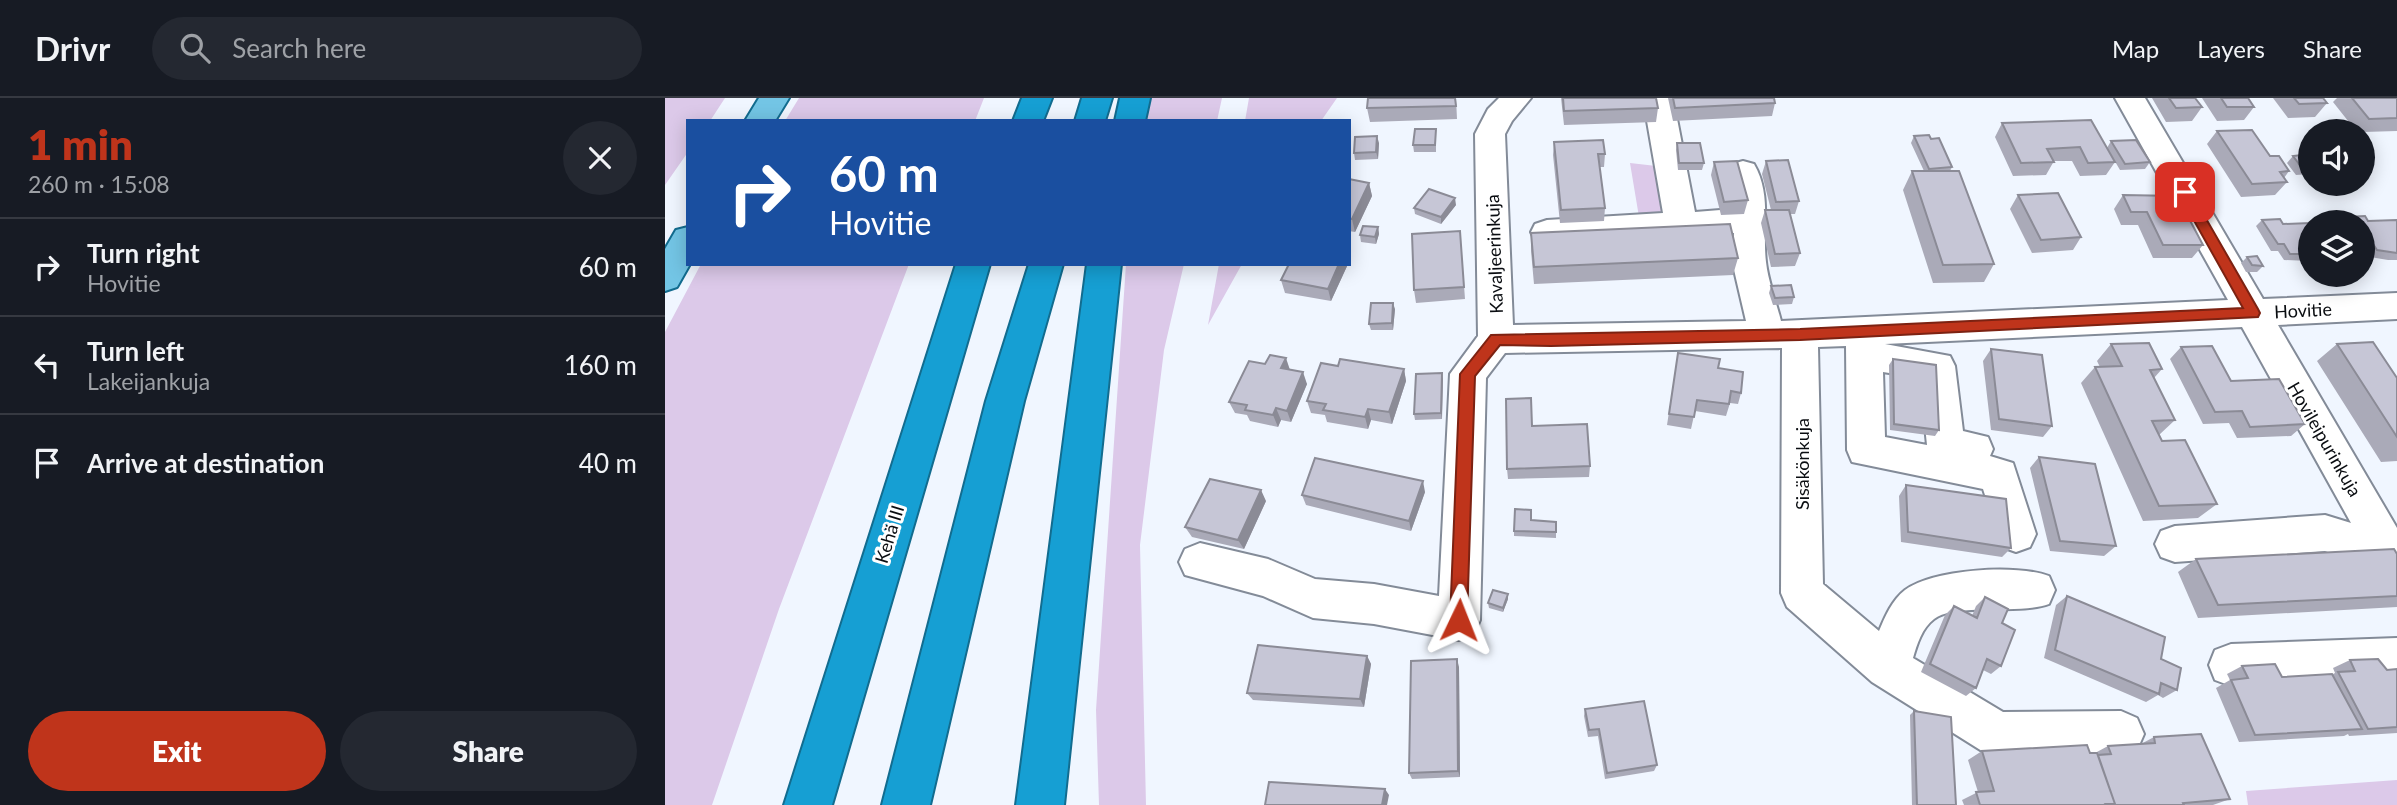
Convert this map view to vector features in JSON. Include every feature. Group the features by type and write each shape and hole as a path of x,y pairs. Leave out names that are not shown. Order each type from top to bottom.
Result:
{"highway":[{"path":"1029,119 1037,98"},
{"path":"1091,119 1097,98"},
{"path":"1130,119 1135,98"},
{"name":"Kehä III","path":"808,801 972,266"},
{"path":"906,805 1005,401 1045,266"},
{"path":"1040,805 1104,266"},
{"path":"1047,757 1053,805"}],"main road":[{"path":"760,119 774,98"},
{"path":"665,278 686,242"}],"street":[{"name":"Kavaljeerinkuja","path":"1201,562 1268,578 1313,598 1374,604 1459,620 1468,374 1496,339 1490,134 1499,116 1516,98"},
{"path":"1658,98 1681,224"},
{"name":"Hovileipurinkuja","path":"2130,98 2180,159 2253,313 2394,560"},
{"name":"Sisäkönkuja","path":"1743,173 1751,220 1749,261 1784,335 1802,593 1888,667"},
{"path":"1547,232 1751,220"},
{"name":"Hovitie","path":"1496,339 1784,335 1864,343 2253,313 2397,306"},
{"path":"1974,449 1945,444 1937,366 1864,343 1866,450 1999,475 2016,534"},
{"path":"2175,544 2325,533 2394,560"},
{"path":"2034,590 1947,594 1921,603 1900,632 1888,667 1998,735 2121,734"},
{"path":"2231,665 2397,659"}],"shaded area":[{"path":"665,98 725,98 711,119 686,119 686,155 665,185"},
{"path":"799,98 984,98 976,119 786,119"},
{"path":"1148,98 1222,98 1217,119 1144,119"},
{"path":"1249,98 1337,98 1322,119 1245,119"},
{"path":"1630,163 1665,167 1674,216 1639,217"},
{"path":"700,266 908,266 779,609 712,805 665,805 665,332"},
{"path":"1126,266 1184,266 1164,350 1140,545 1146,805 1099,805 1096,710"},
{"path":"1219,266 1241,266 1208,325"},
{"path":"2397,780 2397,805 2248,805 2246,791"}],"building":[{"path":"1368,98 1455,98 1456,106 1367,108"},
{"path":"1563,98 1656,98 1658,108 1564,111"},
{"path":"1673,98 1774,98 1775,103 1675,108"},
{"path":"2169,98 2195,98 2202,107 2176,108"},
{"path":"2221,98 2248,98 2254,107 2227,107"},
{"path":"2294,98 2323,98 2327,103 2299,104"},
{"path":"2352,98 2397,98 2397,118 2369,119"},
{"path":"2091,120 2115,162 2088,163 2080,147 2047,149 2054,162 2021,163 2002,123"},
{"path":"1415,129 1436,129 1435,145 1413,145"},
{"path":"2252,130 2270,156 2279,156 2289,171 2280,172 2287,182 2252,184 2217,131"},
{"path":"1929,135 1931,139 1939,138 1952,167 1929,169 1914,136"},
{"path":"1377,136 1376,152 1354,153 1355,137"},
{"path":"1603,140 1605,154 1598,154 1605,208 1561,210 1554,142"},
{"path":"2136,140 2150,162 2125,164 2111,141"},
{"path":"1677,143 1700,143 1704,163 1679,163"},
{"path":"1788,160 1799,201 1776,202 1766,161"},
{"path":"1737,161 1748,200 1724,202 1714,162"},
{"path":"1912,171 1959,171 1994,264 1943,265"},
{"path":"1351,179 1369,183 1352,219"},
{"path":"1429,189 1455,198 1441,217 1414,208"},
{"path":"2058,193 2081,237 2041,240 2018,195"},
{"path":"2123,195 2177,196 2203,245 2163,245 2147,212 2131,212"},
{"path":"1765,210 1789,210 1800,253 1775,254"},
{"path":"2280,219 2283,224 2298,223 2298,254 2290,254 2284,244 2278,244 2262,220"},
{"path":"2397,220 2397,253 2377,250 2375,221"},
{"path":"1730,224 1738,258 1534,267 1531,233"},
{"path":"1363,226 1378,227 1375,237 1360,235"},
{"path":"1460,231 1464,287 1414,290 1412,234"},
{"path":"2257,256 2263,266 2252,265 2247,257"},
{"path":"1288,266 1338,266 1328,289 1281,280"},
{"path":"1791,285 1794,297 1775,298 1771,286"},
{"path":"1371,303 1393,303 1392,323 1369,324"},
{"path":"2373,342 2397,378 2397,437 2337,344"},
{"path":"2149,343 2162,369 2150,370 2175,420 2152,421 2162,441 2185,440 2217,504 2159,506 2095,367 2122,366 2111,344"},
{"path":"2212,346 2231,381 2279,379 2305,424 2250,427 2242,411 2215,412 2181,347"},
{"path":"1991,349 2042,355 2052,426 1999,419"},
{"path":"1678,353 1720,359 1718,368 1743,372 1741,393 1731,391 1729,404 1697,400 1694,417 1669,414"},
{"path":"1270,355 1286,358 1281,368 1303,372 1287,411 1276,408 1273,415 1245,410 1247,405 1229,402 1249,361 1265,364"},
{"path":"1340,359 1404,369 1389,412 1368,409 1365,417 1323,410 1326,404 1307,401 1321,363 1338,366"},
{"path":"1893,359 1936,365 1939,430 1894,424"},
{"path":"1442,373 1441,413 1414,414 1416,374"},
{"path":"1531,398 1532,426 1587,424 1590,466 1507,469 1506,399"},
{"path":"2039,457 2095,464 2116,546 2060,541"},
{"path":"1315,458 1423,481 1409,521 1302,495"},
{"path":"1210,479 1261,490 1238,540 1185,527"},
{"path":"1906,485 2006,499 2011,548 1908,532"},
{"path":"1515,509 1531,510 1531,520 1556,522 1556,532 1514,531"},
{"path":"2394,549 2397,554 2397,596 2218,605 2196,559"},
{"path":"1493,590 1508,594 1503,608 1488,603"},
{"path":"2067,596 2165,637 2161,659 2181,668 2177,690 2161,683 2159,694 2055,650"},
{"path":"1985,597 2008,609 2002,623 2015,630 2001,666 1987,659 1976,688 1930,664 1954,606 1977,618"},
{"path":"1258,645 1367,656 1360,699 1247,693"},
{"path":"1457,659 1458,771 1409,773 1411,661"},
{"path":"2378,659 2387,670 2397,669 2397,727 2368,729 2338,672 2355,671 2350,660"},
{"path":"2275,664 2282,677 2332,674 2362,729 2255,735 2231,680 2248,678 2242,666"},
{"path":"1644,701 1657,765 1607,773 1599,729 1589,730 1585,709"},
{"path":"1914,711 1951,717 1956,805 1917,805"},
{"path":"2201,734 2230,799 2183,803 2184,805 2112,805 2115,804 2098,755 2111,754 2108,746 2155,743 2154,737"},
{"path":"2087,745 2090,753 2097,753 2115,804 1980,805 1976,792 1994,791 1982,751"},
{"path":"1269,782 1385,789 1382,805 1265,805"}],"route":[{"path":"1459,620 1468,374 1496,339 1800,334 2253,313 2185,192"}]}
